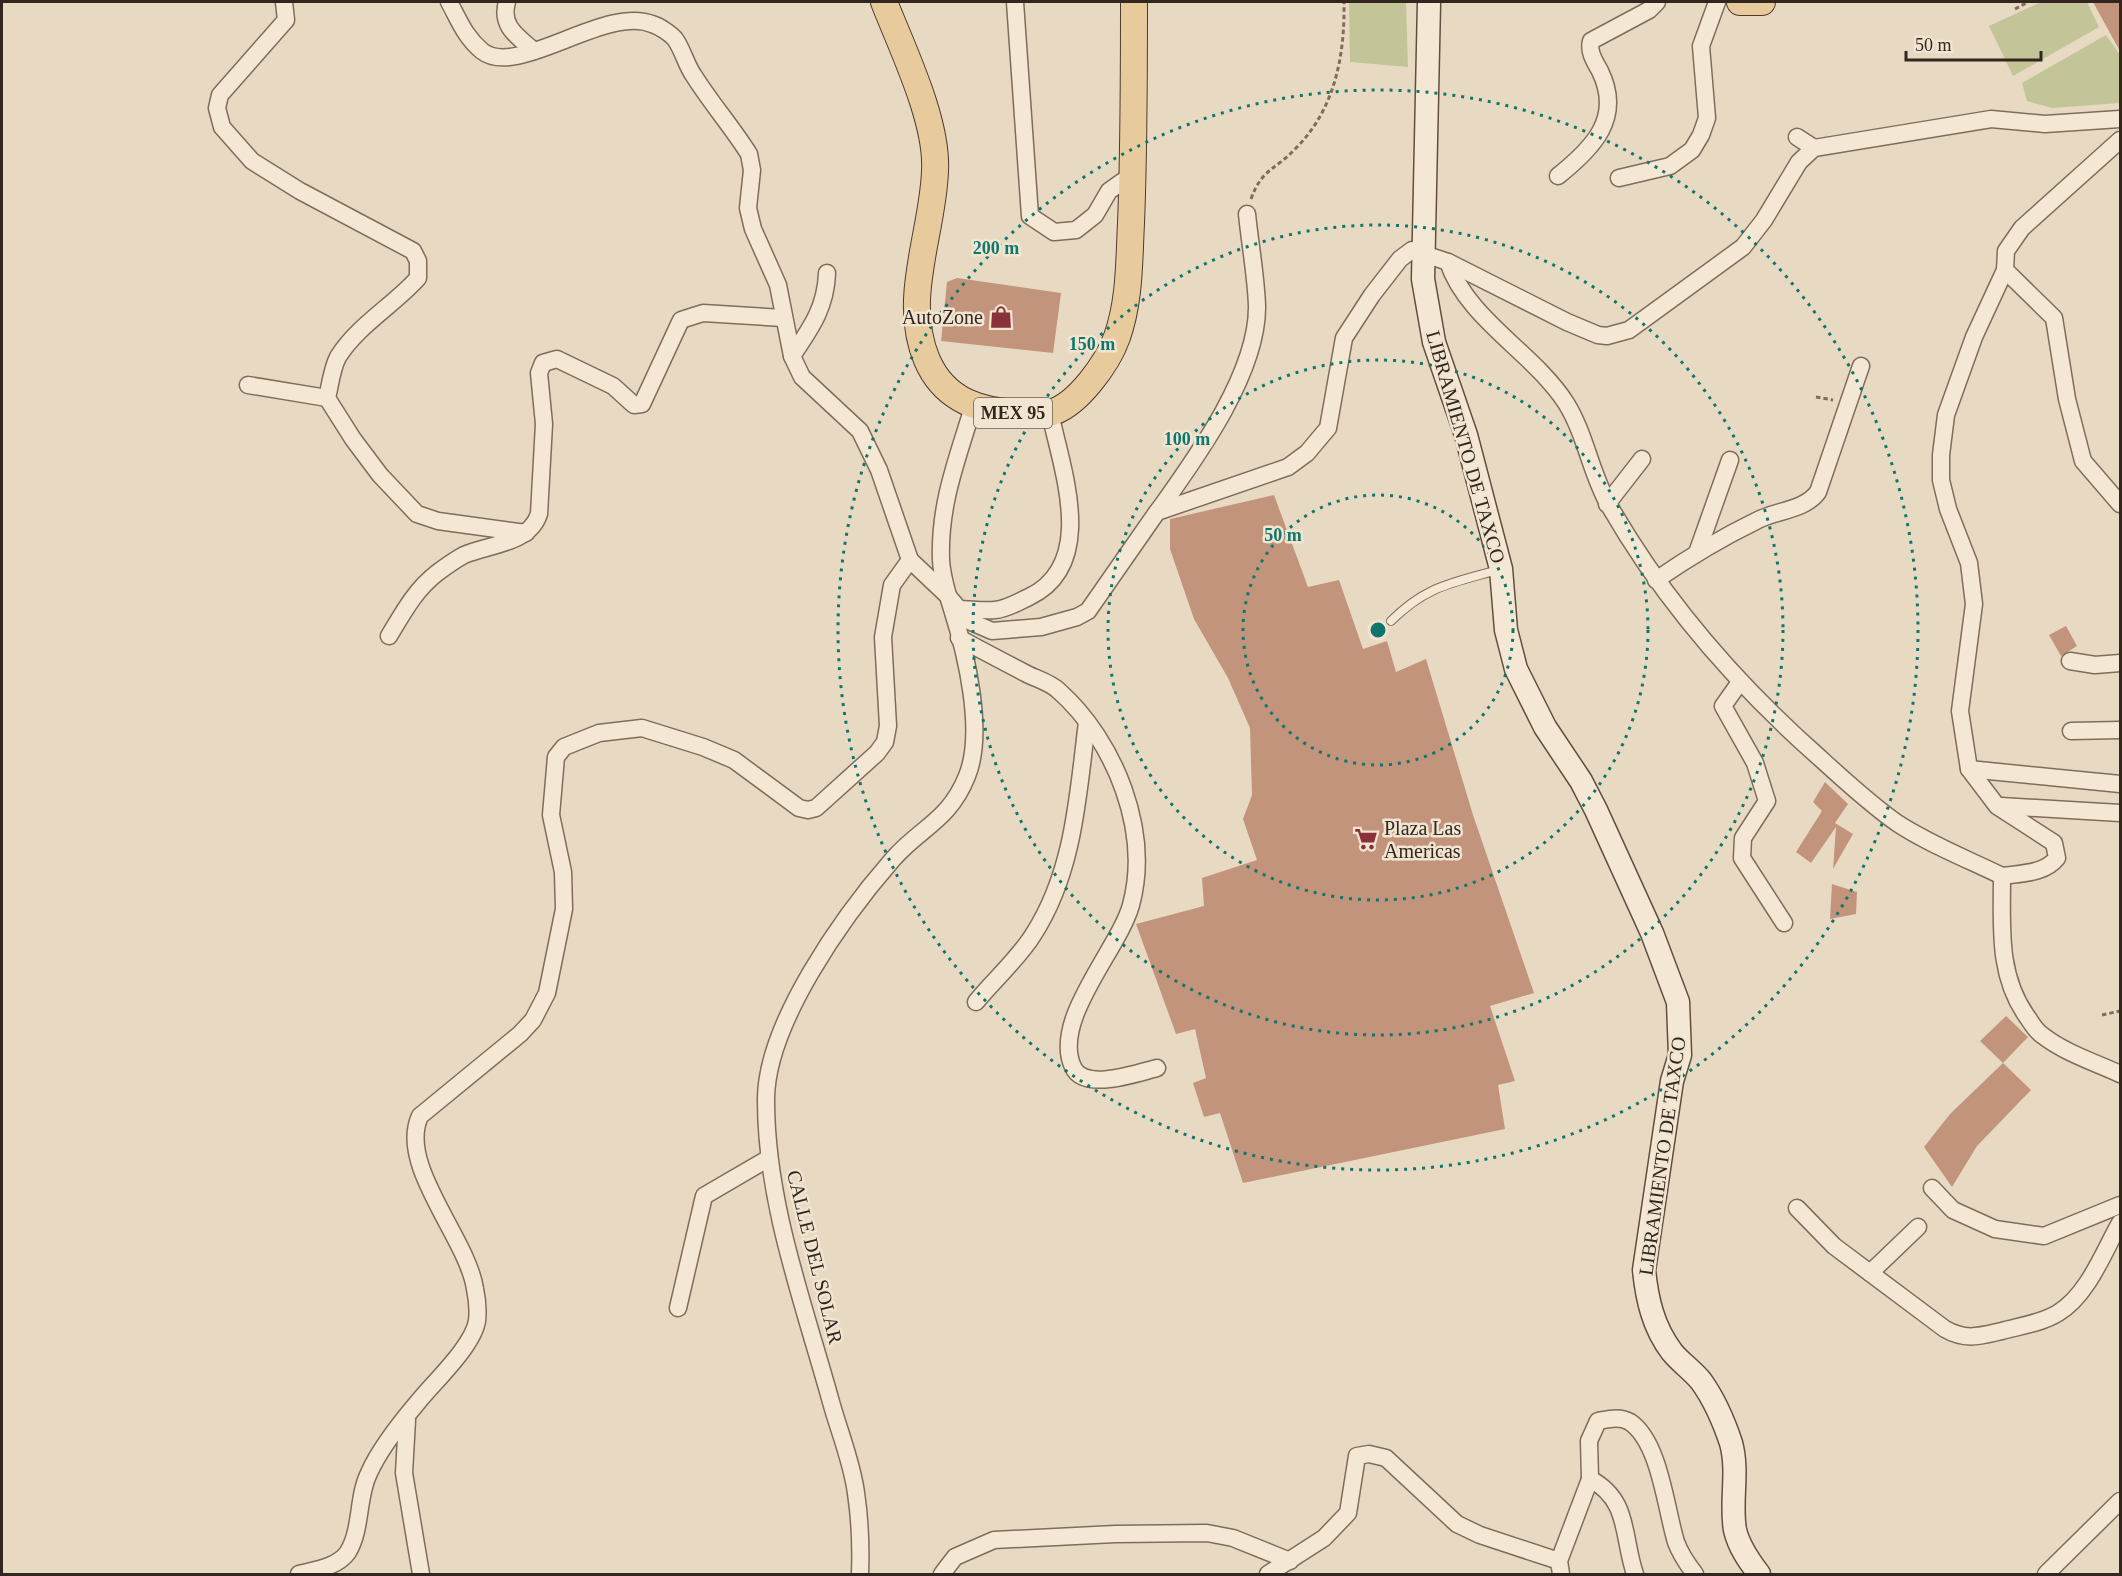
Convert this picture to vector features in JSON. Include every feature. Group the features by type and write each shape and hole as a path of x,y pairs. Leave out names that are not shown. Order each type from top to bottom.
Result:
{"main road":[{"name":"MEX 95","path":"884,2 933,137 935,169 919,275 916,325 927,361 945,389 973,407 1008,413 1050,413 1087,390 1116,339 1127,297 1133,174 1134,2"},
{"name":"LIBRAMIENTO DE TAXCO","path":"1429,2 1423,279 1434,342 1466,435 1501,569 1506,630 1516,669 1545,727 1581,781 1596,810 1652,933 1678,1002 1680,1055 1672,1081 1644,1270 1647,1299 1661,1335 1672,1352 1700,1380 1722,1420 1731,1444 1736,1532 1746,1557 1759,1575"},
{"path":"1740,2 1762,2"}],"street":[{"path":"284,2 286,20 220,95 217,108 222,127 252,161 300,192 413,251 418,261 418,278 401,297 357,335 338,358 327,398 353,439 380,475 417,514 456,525 526,533"},
{"path":"507,2 503,14 507,26 534,51"},
{"path":"1015,2 1030,216 1053,232 1076,230 1095,215 1109,191 1133,174"},
{"path":"1558,176 1583,156 1607,121 1608,104 1605,81 1591,54 1591,41 1649,10 1657,2"},
{"path":"1619,178 1671,166 1692,150 1701,135 1707,118 1701,46 1717,2"},
{"path":"451,3 464,33 483,52 495,57 534,51 604,25 632,20 652,24 675,38 692,74 749,154 752,170 748,208 753,229 778,285 792,356 802,377 860,431 879,470 910,560 947,595 969,621 998,631 1041,627 1077,617 1093,604 1157,512 1227,404 1250,348 1257,307 1246,214"},
{"path":"1157,512 1288,467 1312,447 1328,428 1344,338 1372,295 1400,259 1412,250 1448,262 1567,322 1598,335 1607,336 1629,330 1743,247 1764,220 1799,162 1814,148 1991,118 2045,124 2121,119"},
{"path":"1797,137 1814,148"},
{"path":"1448,262 1458,287 1550,383 1566,404 1607,504 1656,580 1685,620 1774,718 1899,824 2002,876 2038,871 2051,866 2057,858 2054,843 1997,806 1970,769 1960,711 1974,604 1969,563 1948,509 1941,480 1941,455 1946,414 1974,337 2005,270 2006,251 2022,228 2121,140"},
{"path":"2005,270 2054,318 2067,399 2083,461 2121,504"},
{"path":"792,356 817,321 826,294 827,273"},
{"path":"389,636 418,590 438,573 464,555 526,533 535,524 539,514 544,424 539,373 543,363 557,359 613,386 634,405 642,404 663,364 681,320 704,313 783,318"},
{"path":"1656,580 1697,553 1758,519 1812,500 1818,492 1861,366"},
{"path":"248,385 327,398"},
{"name":"CALLE DEL SOLAR","path":"860,1575 856,1490 783,1230 769,1158 765,1097 776,1043 800,991 834,936 895,857 937,822 956,801 969,772 973,751 972,700 941,560 946,490 973,407"},
{"path":"958,609 996,610 1030,596 1054,579 1067,555 1070,521 1065,481 1050,413"},
{"path":"1607,504 1642,459"},
{"path":"1697,553 1730,460"},
{"path":"299,1575 335,1563 347,1553 353,1538 369,1473 407,1416 464,1346 477,1322 475,1288 464,1253 438,1210 416,1151 415,1127 420,1116 520,1034 533,1020 548,993 564,909 565,888 551,815 556,757 564,747 599,733 642,728 703,747 734,760 799,808 808,810 816,808 877,753 885,742 888,726 883,637 892,585 910,560"},
{"path":"958,638 1058,689 1087,722 1118,773 1132,810 1137,853 1131,905 1072,1022 1068,1047 1073,1068 1085,1078 1111,1080 1157,1068"},
{"path":"2070,662 2095,665 2121,663"},
{"path":"1740,682 1723,706 1755,763 1767,801 1743,838 1742,858 1784,923"},
{"path":"976,1002 1032,937 1058,890 1074,823 1087,722"},
{"path":"2071,730 2121,730"},
{"path":"1970,769 2121,783"},
{"path":"1997,806 2121,813"},
{"path":"2002,876 2002,953 2008,983 2018,1004 2040,1034 2061,1048 2121,1074"},
{"path":"678,1308 704,1196 769,1158"},
{"path":"1932,1188 1953,1210 1995,1229 2044,1236 2121,1205"},
{"path":"1797,1208 1834,1246 1870,1273 1959,1337 1972,1338 2048,1318 2060,1312 2082,1289 2121,1223"},
{"path":"1870,1273 1918,1227"},
{"path":"407,1416 404,1473 421,1575"},
{"path":"1268,1575 1324,1538 1348,1513 1357,1456 1370,1454 1386,1458 1457,1524 1480,1536 1560,1568 1590,1479 1589,1441 1598,1421 1615,1418 1630,1422 1646,1441 1659,1474 1677,1545 1695,1575"},
{"path":"1590,1479 1605,1486 1615,1497 1635,1575"},
{"path":"2046,1575 2121,1501"},
{"path":"942,1575 955,1557 994,1540 1115,1534 1208,1533 1233,1538 1290,1561"}],"lane":[{"path":"1391,621 1412,600 1432,589 1501,569"}],"path":[{"path":"1246,214 1257,181 1296,148 1323,115 1335,86 1344,25 1344,2"},
{"path":"2015,9 2028,2"},
{"path":"2102,1015 2121,1011"}],"green space":[{"path":"1349,2 1406,2 1408,67 1350,62"},
{"path":"2041,2 2087,2 2099,27 2013,76 1989,26"},
{"path":"2106,35 2120,55 2120,103 2052,108 2027,101 2022,83"}],"building":[{"path":"2093,2 2121,2 2121,53"},
{"name":"AutoZone","path":"957,278 1061,293 1053,353 941,341 947,282"},
{"name":"Plaza Las Americas","path":"1274,495 1308,587 1339,580 1363,649 1387,641 1396,672 1426,659 1473,815 1534,993 1490,1006 1515,1081 1498,1085 1505,1129 1243,1183 1220,1113 1204,1117 1193,1083 1206,1078 1195,1029 1176,1034 1136,924 1204,906 1202,878 1257,860 1243,819 1252,795 1250,728 1228,678 1194,619 1170,549 1170,519"},
{"path":"2066,626 2077,646 2061,656 2049,635"},
{"path":"1825,782 1848,804 1835,823 1853,834 1833,869 1836,827 1811,863 1796,852 1822,811 1813,802"},
{"path":"1832,884 1857,892 1856,914 1830,919"},
{"path":"2006,1016 2028,1037 2003,1063 1980,1041"},
{"path":"2003,1063 2031,1090 1977,1146 1952,1187 1924,1147 1950,1114"}],"place":[{"name":"AutoZone","path":"1001,317"},
{"name":"Plaza Las Americas","path":"1366,839"}]}
